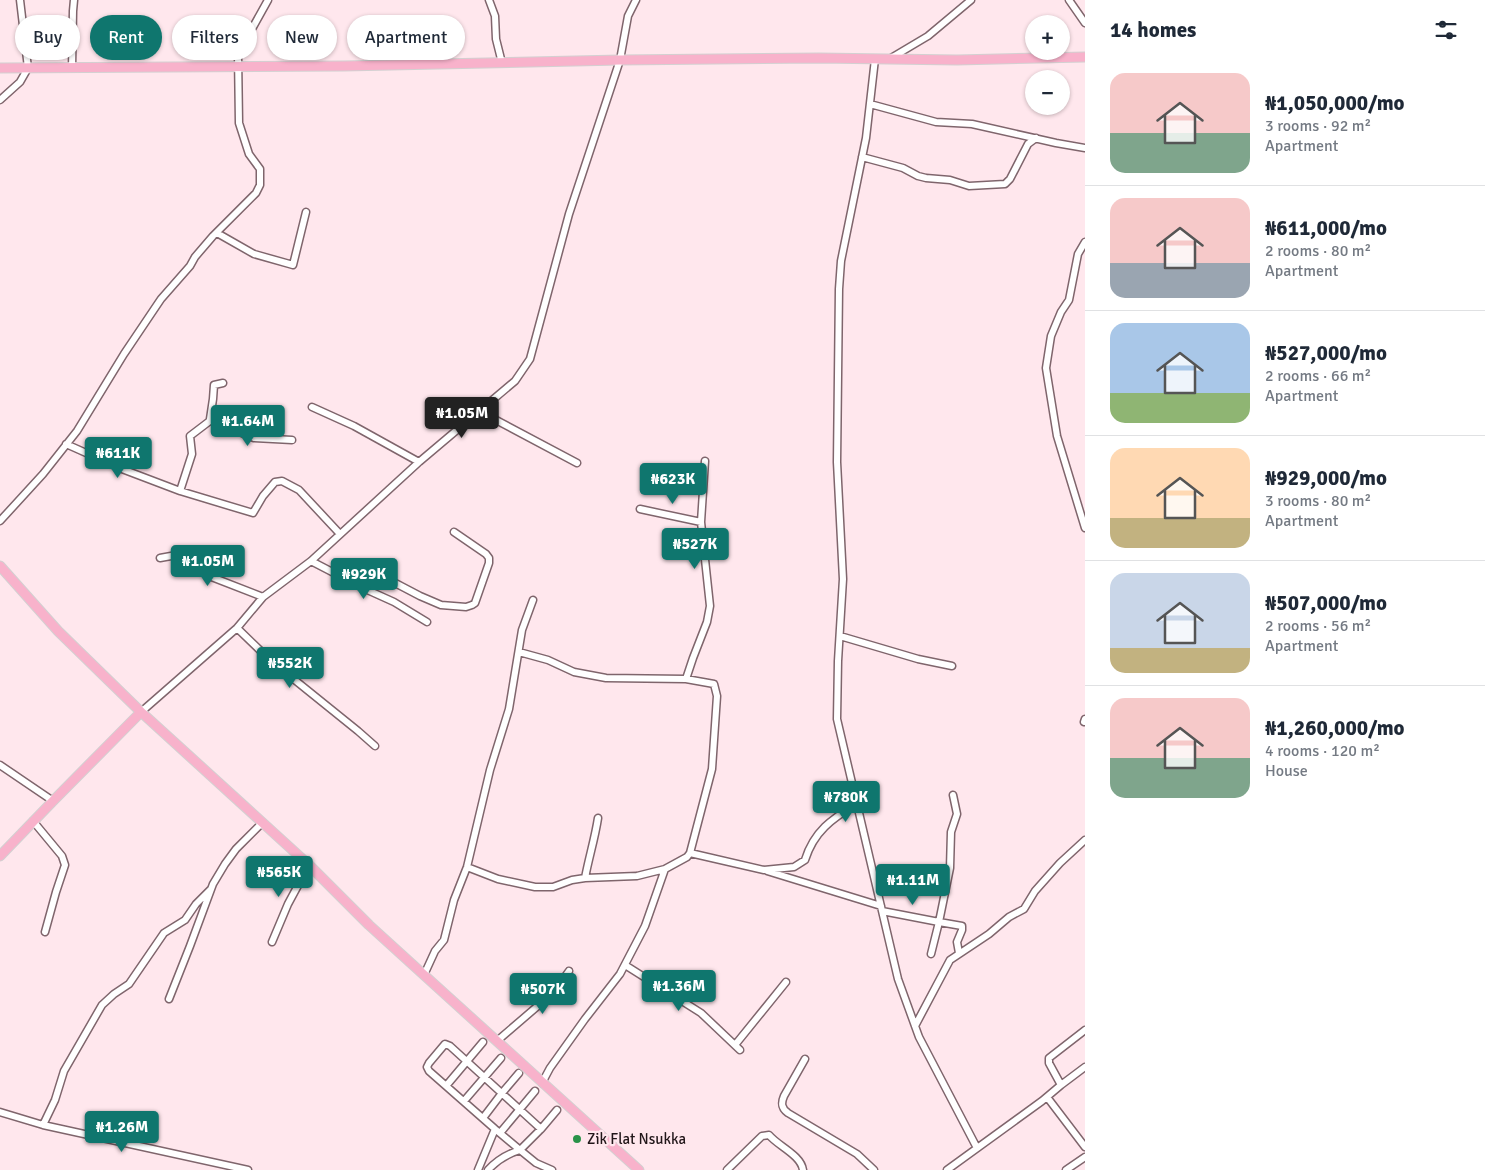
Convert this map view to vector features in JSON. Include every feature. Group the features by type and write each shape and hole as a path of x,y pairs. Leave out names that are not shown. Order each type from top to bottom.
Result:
{"main road":[{"path":"0,68 620,60 819,58 957,60 1085,57"},
{"path":"0,566 58,631 141,712 309,865 369,925 639,1170"},
{"path":"0,856 141,712"}],"street":[{"path":"0,100 20,82 28,68 20,0"},
{"path":"72,68 74,0"},
{"path":"0,521 43,474 77,431 124,354 161,299 190,266 195,257 256,193 260,185 260,169 249,154 239,123 238,55 242,44 268,0"},
{"path":"489,0 495,16 496,39 502,63"},
{"path":"141,712 237,628 263,597 311,561 419,462 515,381 530,359 569,214 620,60 628,16 636,0"},
{"path":"890,59 928,36 971,0"},
{"path":"1068,0 1085,23"},
{"path":"875,59 866,138 841,261 839,289 837,462 843,579 837,719 898,979 915,1026 977,1148"},
{"path":"870,104 936,122 972,124 1085,148"},
{"path":"862,157 902,168 926,178 950,180 969,186 1006,184 1010,180 1028,144 1036,138"},
{"path":"217,233 254,254 293,265 306,212"},
{"path":"1085,242 1078,254 1069,300 1061,312 1052,336 1046,368 1057,436 1085,528"},
{"path":"211,420 214,385 223,383"},
{"path":"312,407 354,426 419,462"},
{"path":"479,411 577,463"},
{"path":"180,491 192,454 190,436 211,420"},
{"path":"211,420 254,438 292,440"},
{"path":"66,444 122,469 180,491 253,513 263,496 275,482 282,481 299,490 340,534"},
{"path":"686,679 692,658 707,622 710,606 701,522 705,461"},
{"path":"640,509 701,522"},
{"path":"353,583 367,576 378,574 441,605 466,607 472,605 475,603 489,558 454,532"},
{"path":"160,558 182,554 209,576 263,597"},
{"path":"311,561 394,602 427,622"},
{"path":"424,975 435,951 444,940 454,900 467,867 490,770 509,709 522,630 533,600"},
{"path":"237,628 270,660 375,746"},
{"path":"840,636 918,659 952,666"},
{"path":"467,867 498,879 535,887 553,888 572,880 638,876 665,869 687,857 690,853 712,768 717,696 714,684 686,679 606,678 574,672 548,660 519,652"},
{"path":"0,765 53,801"},
{"path":"931,954 950,868 951,832 957,814 953,795"},
{"path":"764,870 794,867 805,860 808,850 825,825 834,817 856,804"},
{"path":"585,878 598,818"},
{"path":"33,821 62,856 65,865 45,932"},
{"path":"169,1000 211,889 225,864 262,822"},
{"path":"915,1026 950,960 989,934 1009,917 1024,909 1035,892 1060,863 1085,840"},
{"path":"690,853 764,870 881,908 962,926 957,942 959,953"},
{"path":"272,942 288,904 309,865"},
{"path":"542,1083 550,1068 585,1019 620,974 645,926 665,869"},
{"path":"43,1124 55,1100 64,1071 102,1005 129,984 164,933 185,920 196,904 211,889"},
{"path":"625,965 701,1013 737,1048 786,982"},
{"path":"497,1041 554,992 569,971"},
{"path":"1061,1085 1049,1064 1049,1058 1085,1030"},
{"path":"446,1086 483,1042"},
{"path":"541,1129 447,1044 428,1063 429,1071 497,1131 536,1163 552,1170"},
{"path":"464,1101 501,1058"},
{"path":"805,1059 784,1096 782,1101 783,1108 796,1118 857,1154 874,1170"},
{"path":"947,1170 1085,1067"},
{"path":"483,1118 519,1073"},
{"path":"478,1170 497,1131 535,1091"},
{"path":"1047,1097 1085,1147"},
{"path":"488,1170 498,1160 520,1150 557,1110"},
{"path":"0,1112 43,1124 248,1170"},
{"path":"727,1170 762,1136 769,1135 802,1164 803,1170"},
{"path":"1066,1170 1085,1157"}],"place":[{"name":"Zik Flat Nsukka","path":"577,1139"}]}
